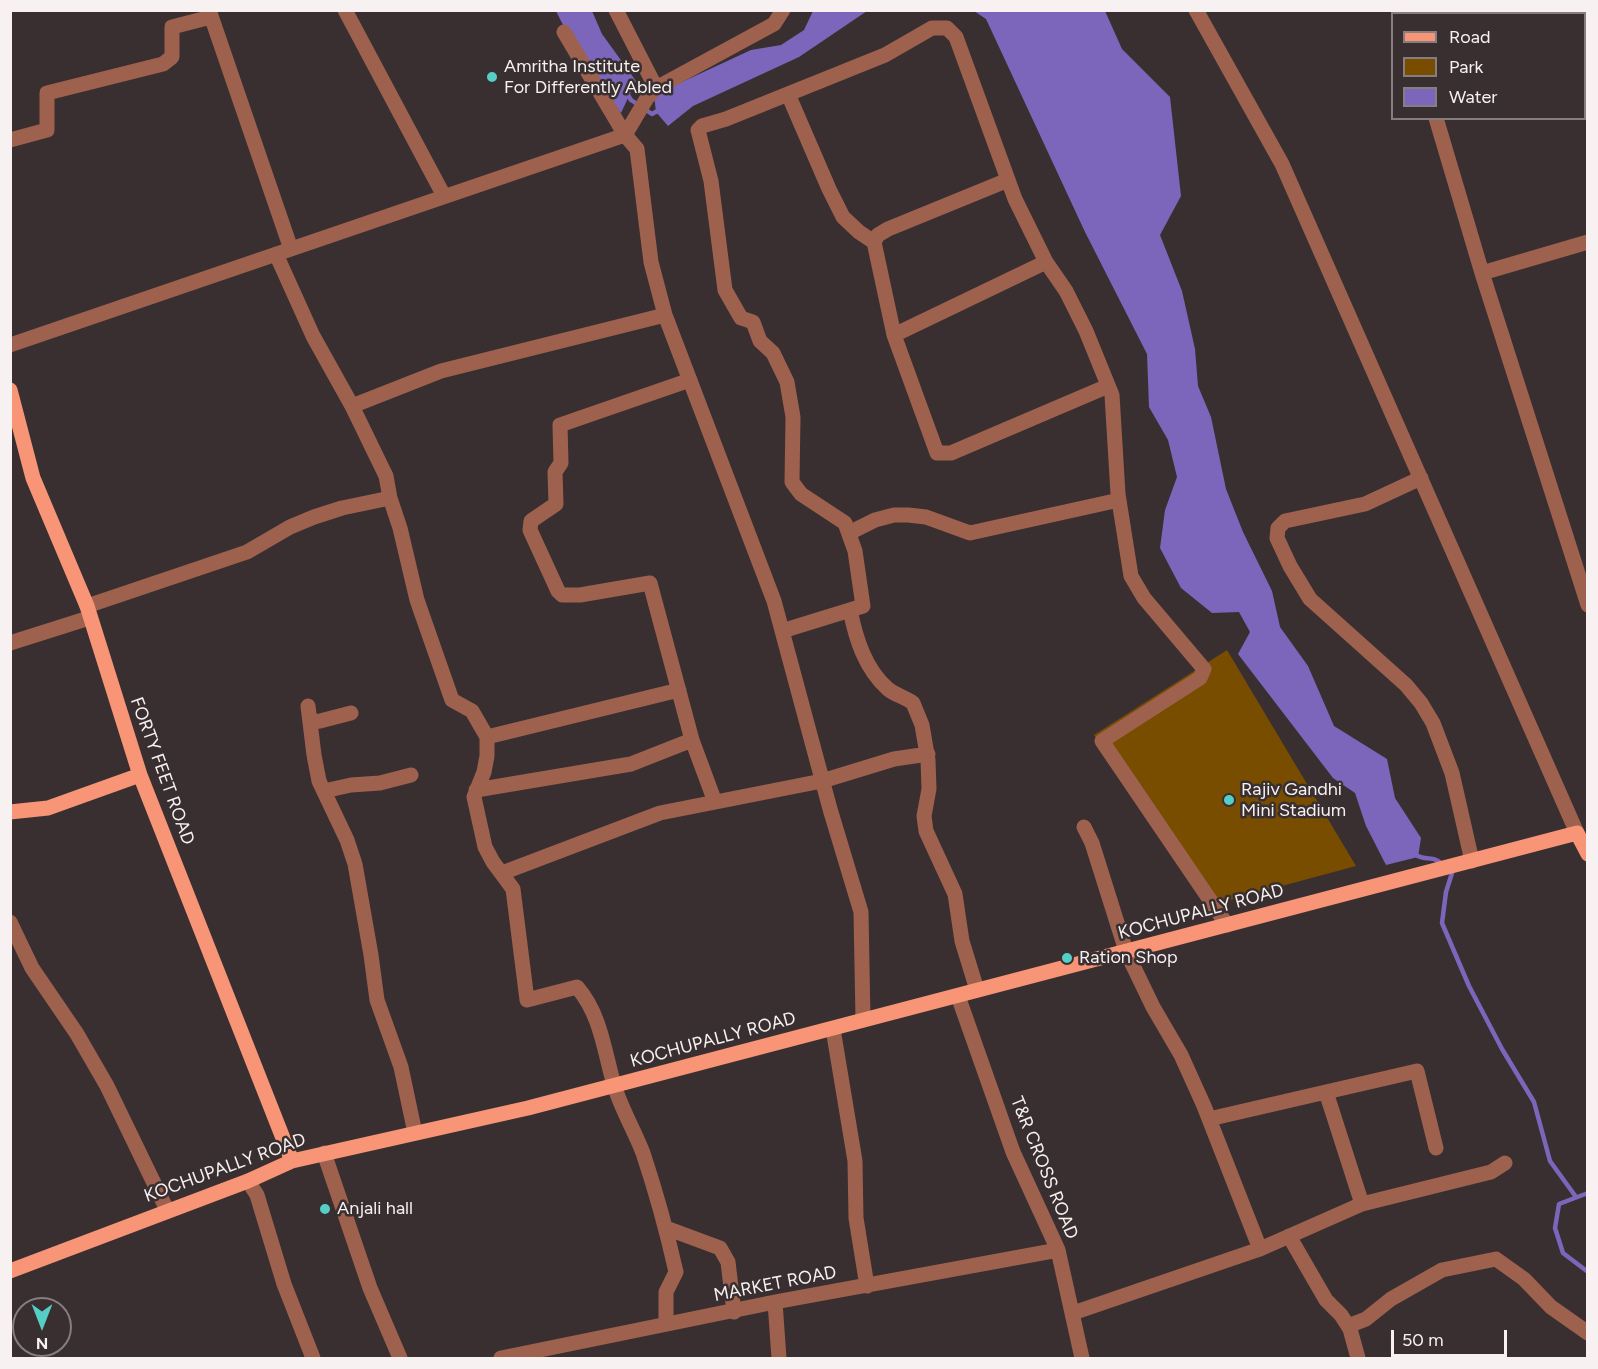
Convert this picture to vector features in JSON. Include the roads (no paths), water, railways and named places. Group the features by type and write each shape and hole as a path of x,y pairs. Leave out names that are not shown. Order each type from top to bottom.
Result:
{"main road":[{"name":"FORTY FEET ROAD","path":"10,390 33,478 88,612 140,775 292,1161"},
{"path":"10,812 48,808 140,775"},
{"path":"1473,861 1577,833 1587,854"},
{"name":"KOCHUPALLY ROAD","path":"10,1271 248,1181 292,1161 615,1086 1473,861"}],"street":[{"path":"345,10 444,196"},
{"path":"10,345 444,196 628,130 652,93 774,24 783,10"},
{"path":"1196,10 1282,164 1577,833"},
{"path":"621,13 652,93"},
{"path":"10,140 47,130 47,93 163,64 172,57 172,27 210,14 291,249"},
{"path":"782,631 863,606 855,551 845,523 801,494 792,482 793,417 787,382 773,353 760,341 753,322 741,318 725,290 711,181 698,130 702,126 885,55 932,28 947,28 956,37 1008,180 1027,224 1046,262 1066,291 1086,331 1112,395 1119,500 1131,576 1144,598 1204,669 1200,678 1102,741 1227,925"},
{"path":"564,32 628,130 637,149 651,262 665,315 774,601 822,780 861,912 863,1020"},
{"path":"788,94 843,217 874,242"},
{"path":"1437,120 1482,273 1587,603"},
{"path":"1008,180 888,229 878,235 874,242 894,335 938,453 951,453 1108,386"},
{"path":"1482,273 1587,242"},
{"path":"276,254 313,336 352,406 386,476 417,600 452,700 472,711 487,737 484,772 474,797 485,847 513,889 527,1000 577,987 586,998 596,1019 615,1086 643,1153 666,1228 676,1272 666,1292 666,1324"},
{"path":"894,335 1046,262"},
{"path":"352,406 441,371 665,315"},
{"path":"690,380 560,425 561,463 555,472 556,504 531,521 530,530 561,595 580,595 650,583 692,740 715,802"},
{"path":"1421,478 1365,504 1285,521 1278,528 1277,538 1290,566 1310,599 1406,685 1421,703 1433,723 1452,772 1473,861"},
{"path":"10,643 247,552 290,527 314,517 342,508 390,498"},
{"path":"849,533 875,520 894,515 926,517 970,533 1119,500"},
{"path":"850,610 853,626 870,670 890,691 913,703 922,725 928,754 929,789 924,816 926,831 944,867 954,894 962,941 977,990"},
{"path":"487,737 679,690"},
{"path":"351,713 309,714 314,755 319,780 347,840 355,864 377,1000 401,1068 415,1132"},
{"path":"476,790 631,764 692,740"},
{"path":"502,873 660,813 822,780 894,759 928,754"},
{"path":"324,791 351,785 380,783 411,775"},
{"path":"1084,827 1092,843 1126,951 1153,1006 1181,1055 1260,1249"},
{"path":"10,922 32,968 107,1086 167,1210"},
{"name":"T&R CROSS ROAD","path":"958,996 1013,1152 1058,1250 1082,1359"},
{"path":"833,1029 855,1161 856,1218 867,1286"},
{"path":"1209,1119 1417,1071 1436,1148"},
{"path":"1326,1092 1362,1204"},
{"path":"324,1153 370,1288 400,1359"},
{"path":"1073,1313 1260,1249 1362,1204 1491,1172 1505,1163"},
{"path":"248,1181 257,1195 284,1284 313,1359"},
{"path":"666,1228 720,1248 728,1262 734,1312"},
{"path":"1289,1236 1326,1300 1337,1310 1347,1326 1358,1359"},
{"name":"MARKET ROAD","path":"501,1359 775,1302 1058,1250"},
{"path":"1347,1326 1366,1319 1391,1299 1442,1270 1496,1259 1524,1279 1551,1307 1587,1333"},
{"path":"775,1302 779,1359"}],"water":[{"path":"556,11 592,11 602,34 636,81 621,113 584,67"},
{"path":"813,11 867,11 799,57 693,106 668,126 656,112 654,95 751,50 781,45 804,30"},
{"path":"974,11 1105,11 1122,49 1170,97 1181,196 1160,235 1182,291 1195,349 1198,386 1211,417 1226,489 1243,532 1272,591 1280,627 1308,666 1334,726 1387,759 1395,798 1421,838 1418,857 1386,865 1366,826 1355,793 1333,778 1238,654 1250,632 1239,612 1212,613 1181,588 1160,548 1165,510 1177,477 1168,440 1149,407 1147,354 1085,232 986,19"}],"waterway":[{"path":"626,92 631,100 652,114 661,109"},
{"path":"1415,854 1421,858 1434,859 1442,864"},
{"path":"1448,870 1452,873 1446,892 1442,923 1469,986 1502,1049 1534,1102 1550,1161 1576,1197"},
{"path":"1588,1193 1559,1204 1555,1228 1563,1253 1588,1272"}],"place":[{"name":"Amritha Institute For Differently Abled","path":"492,77"},
{"name":"Rajiv Gandhi Mini Stadium","path":"1229,800"},
{"name":"Ration Shop","path":"1067,958"},
{"name":"Anjali hall","path":"325,1209"}]}
